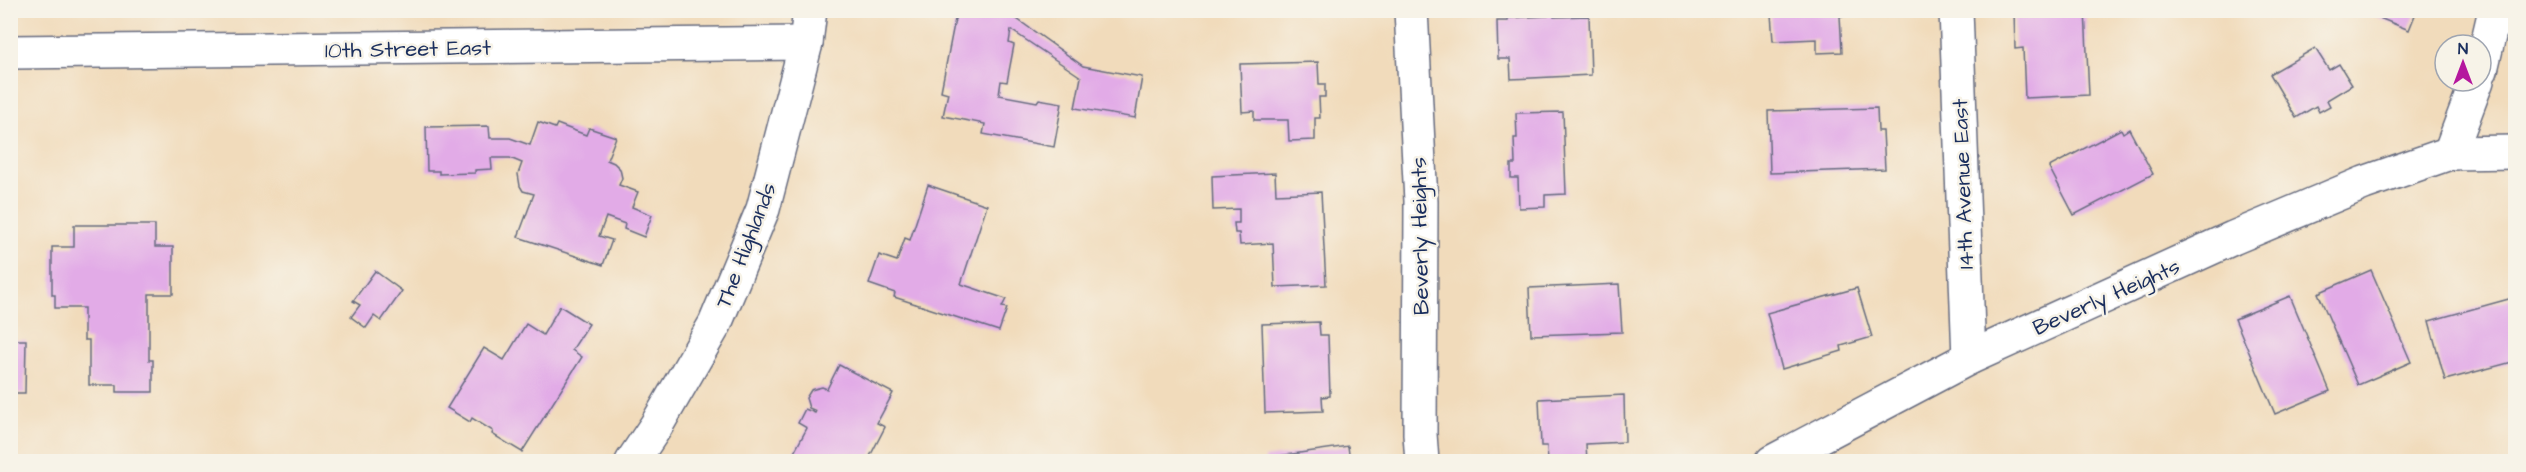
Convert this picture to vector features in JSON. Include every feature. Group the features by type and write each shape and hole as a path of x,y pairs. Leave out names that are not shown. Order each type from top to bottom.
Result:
{"street":[{"name":"The Highlands","path":"632,462 656,426 715,324 763,209 806,43 810,10"},
{"name":"Beverly Heights","path":"1411,10 1421,201 1420,434 1422,462"},
{"name":"14th Avenue East","path":"1956,10 1969,358"},
{"path":"2490,33 2495,10"},
{"name":"10th Street East","path":"10,52 806,43"},
{"path":"2472,93 2450,153 2516,152"},
{"name":"Beverly Heights","path":"1772,462 1969,358 2255,229 2364,183 2450,153"}],"building":[{"path":"978,10 1014,17 1083,66 1142,77 1135,118 1075,108 1081,77 1011,30 1009,43 1014,45 1007,82 1001,81 999,95 1037,102 1039,99 1062,103 1054,147 983,134 985,124 943,116 948,93 941,91 956,14 977,17"},
{"path":"1548,10 1554,10 1554,17 1589,16 1591,75 1511,79 1510,59 1498,59 1497,21 1508,21 1508,18 1548,16"},
{"path":"1788,10 1847,10 1847,16 1840,16 1842,52 1817,53 1817,39 1773,41 1771,14 1788,13"},
{"path":"2014,10 2085,10 2089,95 2025,98 2023,48 2015,49"},
{"path":"2360,10 2417,10 2409,30"},
{"path":"2315,48 2329,70 2339,64 2352,85 2327,100 2330,106 2319,112 2316,106 2296,118 2270,74"},
{"path":"1318,62 1319,84 1325,84 1325,97 1319,97 1320,118 1315,118 1315,140 1289,141 1288,120 1254,120 1254,111 1242,112 1240,64"},
{"path":"1877,108 1878,131 1883,131 1885,169 1770,173 1768,111"},
{"path":"1563,112 1566,194 1545,195 1545,207 1519,208 1518,178 1511,178 1511,164 1515,164 1514,138 1517,138 1516,113"},
{"path":"538,122 555,128 557,124 586,135 589,128 616,137 607,160 620,169 622,178 619,185 638,192 632,207 652,215 644,237 624,229 625,224 606,217 599,236 612,240 603,265 518,237 534,194 523,191 520,186 518,174 522,163 510,158 491,158 492,169 475,170 475,173 439,174 439,171 427,171 426,127 489,126 490,138 510,138 530,145"},
{"path":"2121,129 2123,133 2129,129 2153,174 2074,215 2049,167"},
{"path":"1275,173 1276,194 1321,192 1326,285 1275,287 1273,243 1240,245 1239,233 1235,233 1234,223 1239,223 1239,209 1213,210 1212,176"},
{"path":"928,185 987,205 961,284 1006,299 1002,307 1007,308 999,331 894,297 895,293 869,284 879,255 897,261 905,238 910,240"},
{"path":"74,225 155,225 155,247 173,247 173,294 149,294 149,360 153,360 153,392 117,392 117,385 89,385 89,340 84,340 84,308 55,308 55,295 52,295 52,247 74,247"},
{"path":"2371,270 2411,362 2358,385 2318,293"},
{"path":"375,271 402,291 381,321 374,316 366,328 351,317 360,305 353,301"},
{"path":"1619,284 1622,332 1531,335 1529,288"},
{"path":"1857,288 1872,337 1841,346 1842,351 1782,369 1767,313"},
{"path":"2290,296 2330,391 2275,414 2235,319"},
{"path":"2516,297 2516,361 2445,380 2429,321"},
{"path":"560,306 589,324 572,350 582,357 522,452 492,434 493,431 472,418 470,422 447,408 484,348 504,360 526,324 543,335"},
{"path":"1319,322 1320,335 1328,335 1330,396 1322,397 1323,411 1265,413 1262,324"},
{"path":"10,340 26,340 25,393 10,393"},
{"path":"839,365 893,393 877,423 885,427 867,462 789,462 807,428 798,423 805,409 815,413 816,411 809,408 806,398 811,390 822,387 827,389"},
{"path":"1624,395 1625,442 1586,444 1587,462 1548,462 1547,446 1541,446 1539,399"},
{"path":"1348,446 1350,462 1265,462 1265,458"}]}
